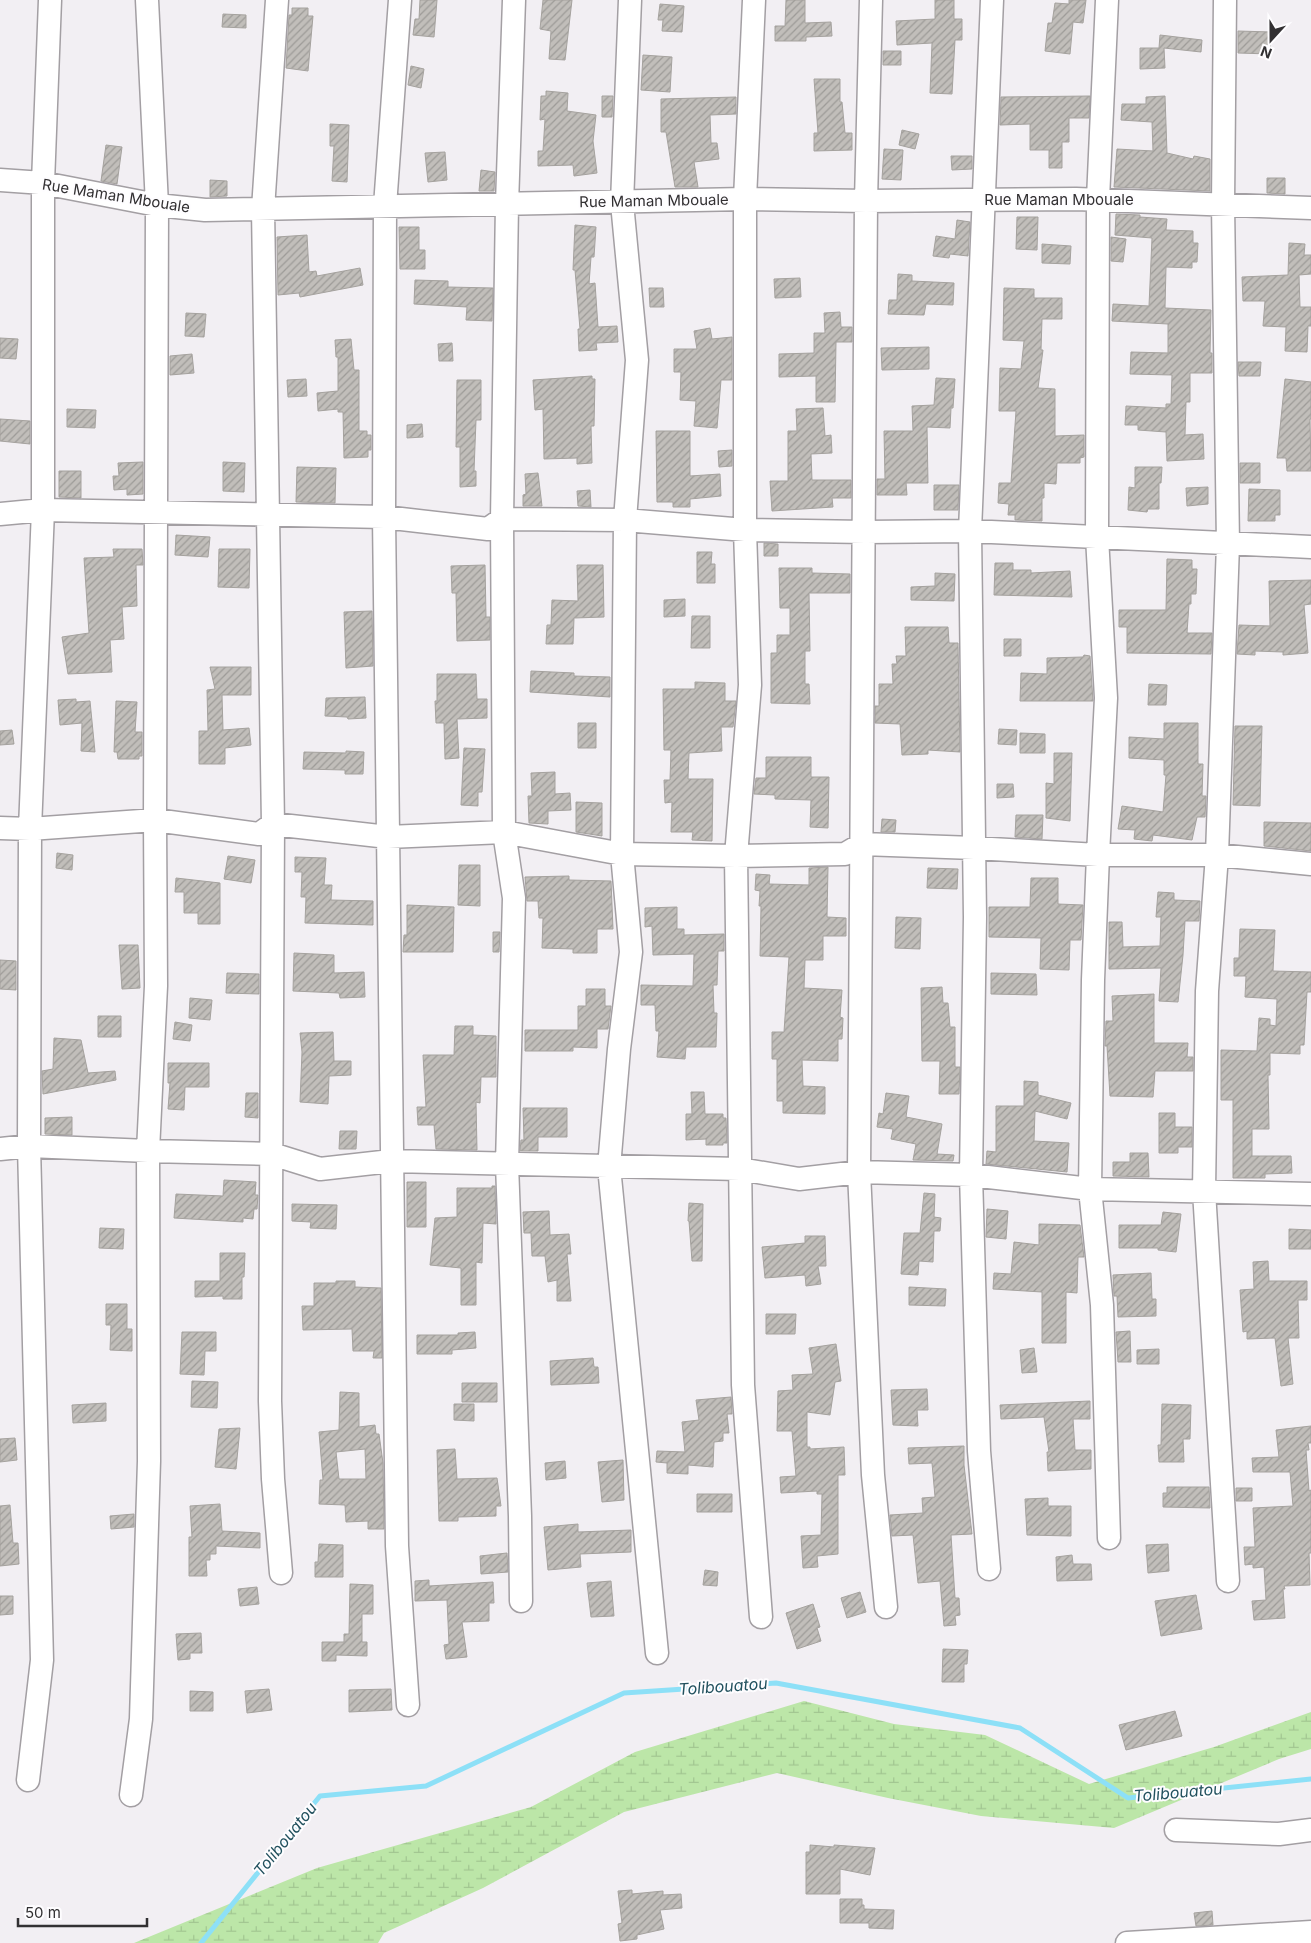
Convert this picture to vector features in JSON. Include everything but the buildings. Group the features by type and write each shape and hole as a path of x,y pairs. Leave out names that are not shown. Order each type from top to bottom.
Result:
{"street":[{"path":"28,1780 42,1660 29,1146 30,829 43,510 43,183 50,0"},
{"path":"132,1795 140,1719 149,1471 148,1151 156,986 157,205 147,0"},
{"path":"277,0 263,209 273,824 270,1401 273,1479 281,1573"},
{"path":"400,0 384,206 384,517 397,1546 408,1705"},
{"path":"514,0 507,204 502,519 504,832 514,898 507,1164 520,1516 521,1601"},
{"path":"630,0 622,203 637,360 626,520 622,854 631,952 619,1049 609,1167 657,1653"},
{"path":"754,0 745,199 745,530 750,684 736,856 743,1385 762,1617"},
{"path":"872,0 866,201 859,1172 873,1475 886,1607"},
{"path":"989,1569 979,1451 971,1175 974,848 970,531 992,0"},
{"path":"1107,0 1098,199 1097,537 1106,698 1093,980 1090,1189 1102,1305 1109,1538"},
{"path":"1225,0 1223,204 1228,544 1217,855 1207,991 1204,1191 1228,1581"},
{"name":"Rue Maman Mbouale","path":"0,180 43,183 157,205 205,210 745,199 866,201 1098,199 1311,208"},
{"path":"0,514 43,510 384,517 488,529 502,519 626,520 745,530 970,531 1311,547"},
{"path":"0,828 30,829 155,820 259,834 273,824 388,837 504,832 622,854 736,856 845,854 862,844 1098,855 1217,855 1311,864"},
{"path":"0,1149 29,1146 272,1154 320,1169 391,1161 609,1167 740,1168 799,1179 859,1172 971,1175 1090,1189 1311,1194"},
{"path":"1176,1830 1279,1834 1311,1830"},
{"path":"1127,1943 1311,1932"}],"green space":[{"path":"804,1701 894,1724 985,1735 1089,1784 1214,1747 1311,1712 1311,1749 1279,1759 1114,1828 981,1816 888,1798 777,1773 624,1812 483,1888 384,1933 378,1943 134,1943 317,1868 531,1807 635,1752"}],"waterway":[{"name":"Tolibouatou","path":"201,1943 320,1796 426,1786 624,1693 776,1683 1020,1728 1128,1798 1311,1779"}]}
